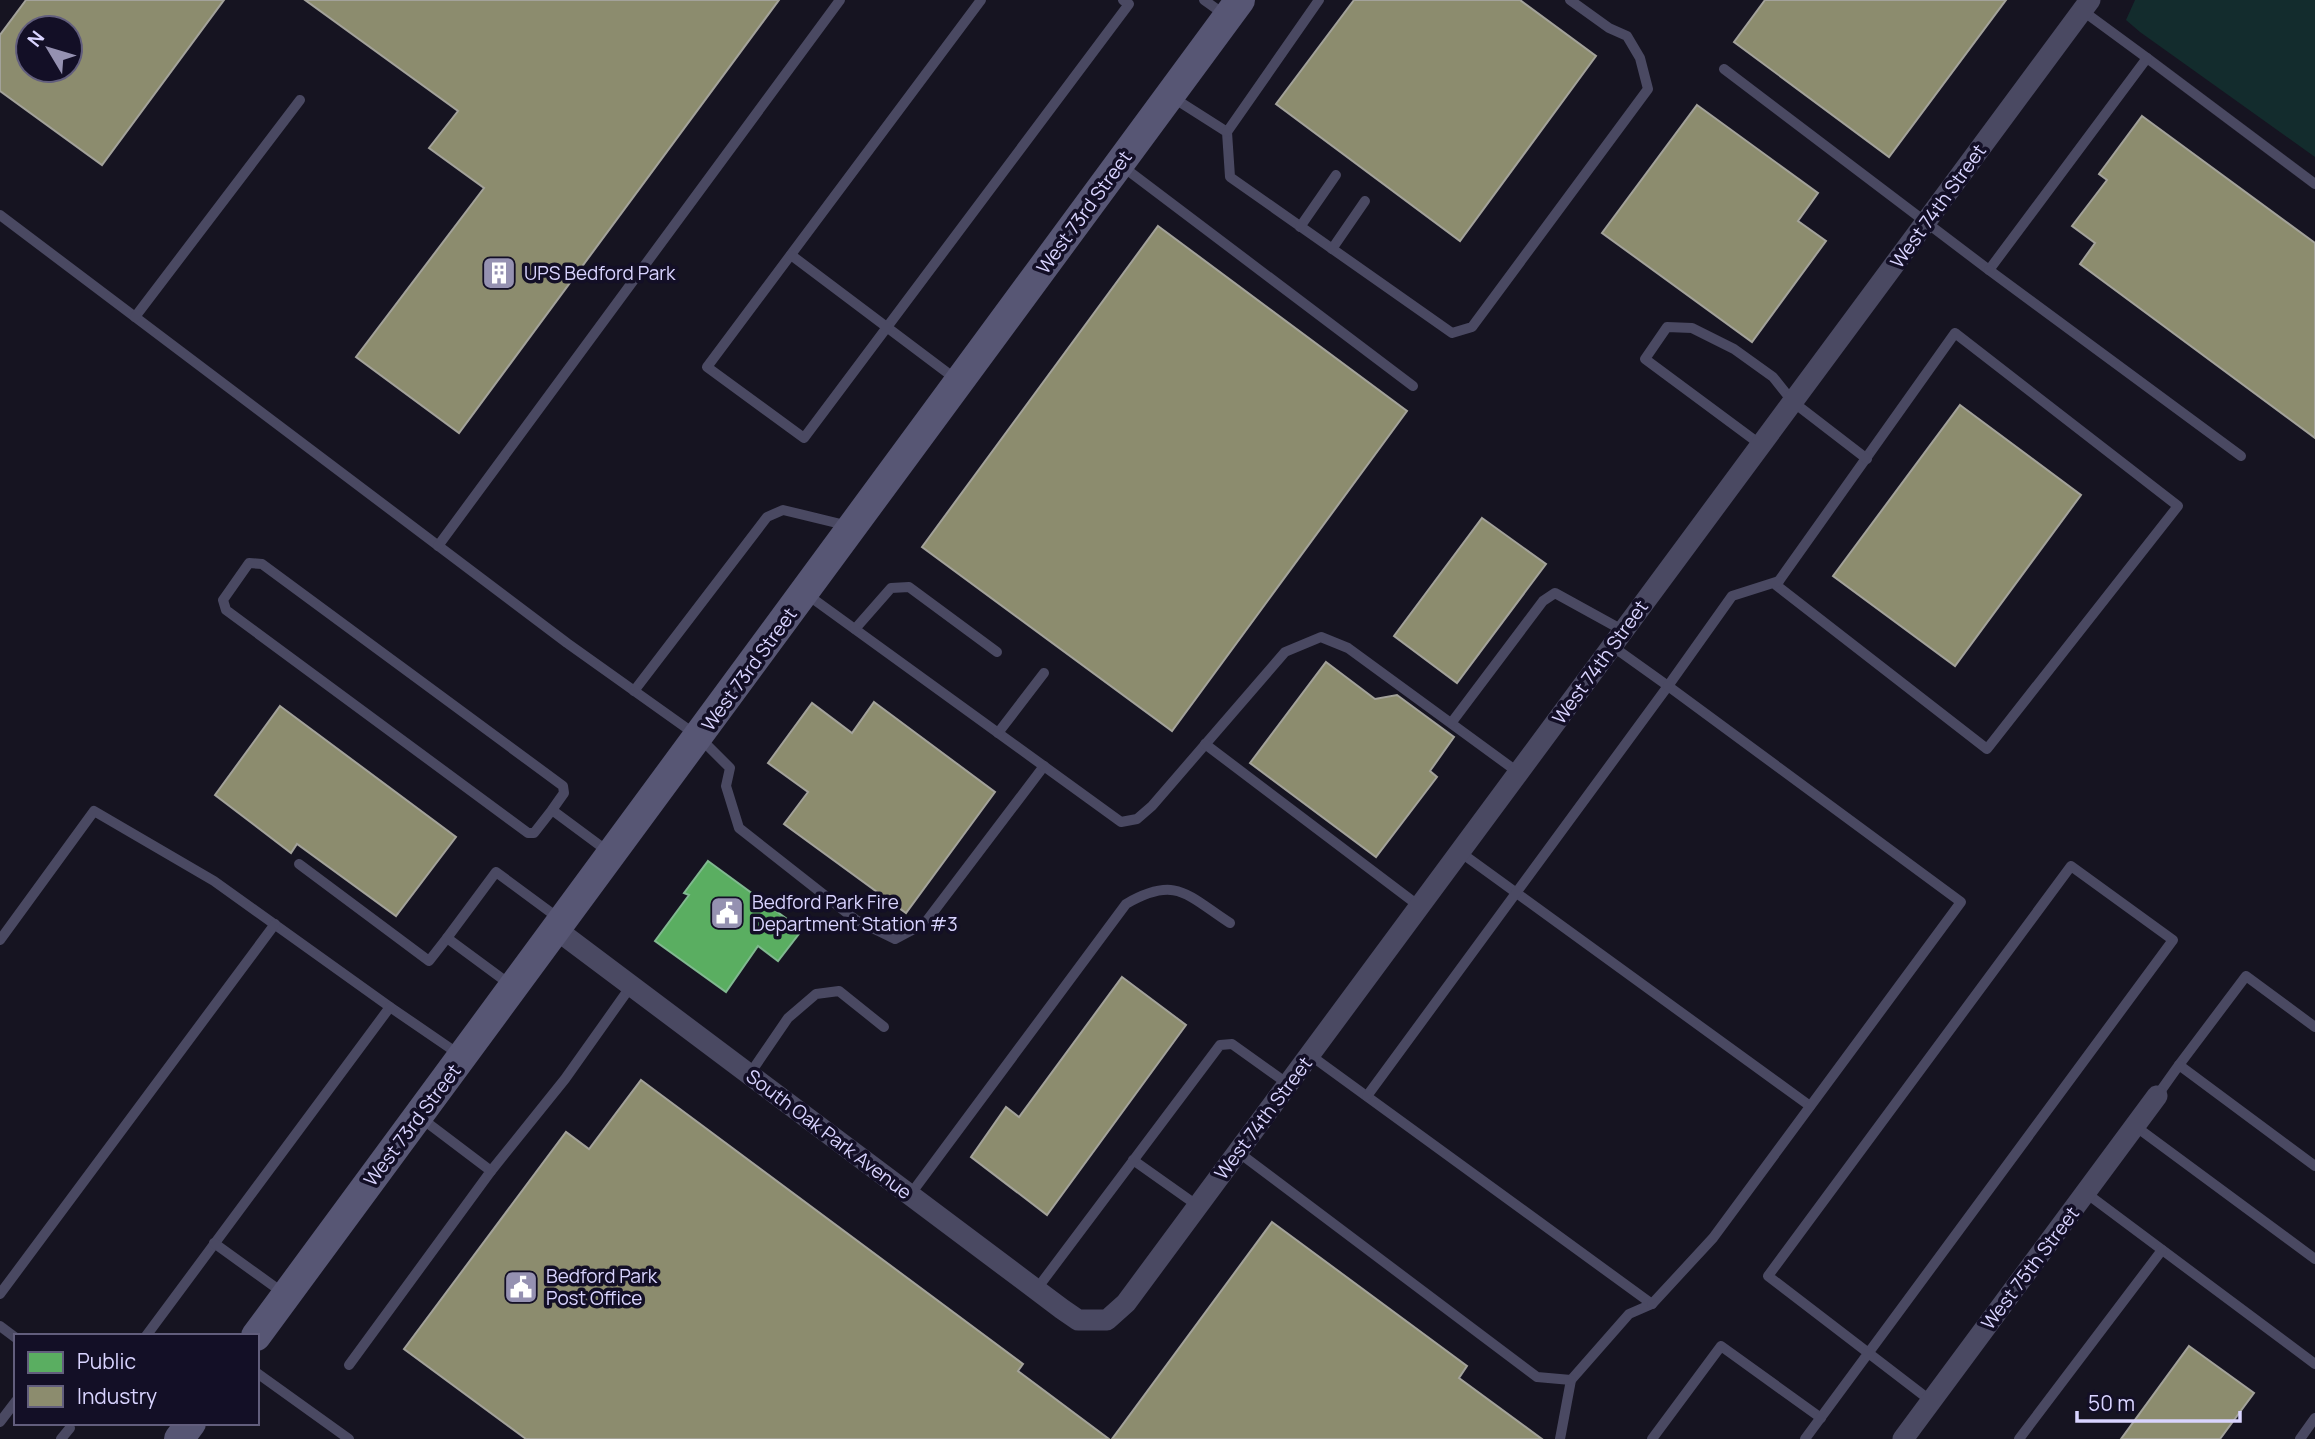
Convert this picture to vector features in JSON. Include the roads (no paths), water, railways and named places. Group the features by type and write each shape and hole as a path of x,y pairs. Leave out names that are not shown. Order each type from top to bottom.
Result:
{"street":[{"name":"West 74th Street","path":"1107,1320 1126,1303 2086,5"},
{"name":"West 73rd Street","path":"257,1334 1170,95 1224,6"},
{"name":"South Oak Park Avenue","path":"560,926 631,986 1035,1290 1078,1320 1107,1320"},
{"name":"West 75th Street","path":"1903,1439 2092,1198 2134,1126 2157,1096"}],"lane":[{"path":"438,546 839,0"},
{"path":"981,0 707,367 804,438 1129,4 1123,0"},
{"path":"1319,0 1227,132 1230,177 1452,333 1472,327 1648,89 1640,58 1627,36 1609,28 1570,0"},
{"path":"2086,5 2147,58 2315,184"},
{"path":"1989,270 2147,58"},
{"path":"1724,69 1925,224 2241,456"},
{"path":"1170,95 1227,132"},
{"path":"135,317 300,100"},
{"path":"1119,164 1413,386"},
{"path":"1300,227 1336,175"},
{"path":"1332,249 1365,201"},
{"path":"0,215 438,546 699,737 730,768 726,786 739,828 856,920 895,939 925,923 1044,766"},
{"path":"791,255 959,382"},
{"path":"1761,445 1645,359 1667,327 1692,328 1734,349 1773,377 1793,402 1867,459"},
{"path":"1955,333 2178,506 1987,749 1776,585 1867,459 1955,333"},
{"path":"634,691 767,517 783,510 853,527"},
{"path":"249,563 262,564 563,786 564,793 552,810 534,833 528,833 226,610 223,600 249,563"},
{"path":"1367,1096 1732,596 1779,581"},
{"path":"855,629 891,588 909,587 997,652"},
{"path":"805,593 1121,822 1137,819 1152,807 1285,652 1321,637 1348,648 1519,773"},
{"path":"1452,722 1543,601 1555,593 1618,639 1668,686 1961,902 1713,1238 1651,1304 1629,1314 1571,1380 1560,1439"},
{"path":"998,733 1044,673"},
{"path":"1205,744 1419,906"},
{"path":"552,810 612,855"},
{"path":"0,940 94,811 214,881 463,1057"},
{"path":"1460,852 1810,1106"},
{"path":"299,864 429,961 496,872 560,926"},
{"path":"1805,1439 1821,1418 1868,1353 2173,940 2071,866 1768,1276 1868,1353 1931,1401"},
{"path":"910,1195 1126,904 1163,888 1179,890 1230,923"},
{"path":"0,1294 275,925"},
{"path":"447,937 514,987"},
{"path":"2157,1096 2246,976 2315,1027"},
{"path":"349,1365 491,1171 565,1079 631,986"},
{"path":"749,1075 788,1018 816,994 839,991 884,1027"},
{"path":"147,1334 390,1007"},
{"path":"1035,1290 1220,1045 1232,1044 1287,1084"},
{"path":"1310,1055 1651,1304"},
{"path":"2179,1065 2315,1166"},
{"path":"418,1116 491,1171"},
{"path":"2134,1126 2315,1259"},
{"path":"1238,1152 1537,1377 1571,1380"},
{"path":"1133,1160 1198,1206"},
{"path":"2092,1198 2315,1364"},
{"path":"214,1243 286,1295"},
{"path":"2019,1439 2162,1250"},
{"path":"1652,1439 1721,1346 1821,1418"},
{"path":"259,1374 349,1439"},
{"path":"0,1422 14,1404"},
{"path":"2300,1439 2315,1418"},
{"path":"61,1439 70,1428"}],"place":[{"name":"UPS Bedford Park","path":"499,273"},
{"name":"Bedford Park Fire Department Station #3","path":"727,913"},
{"name":"Bedford Park Post Office","path":"521,1287"}]}
